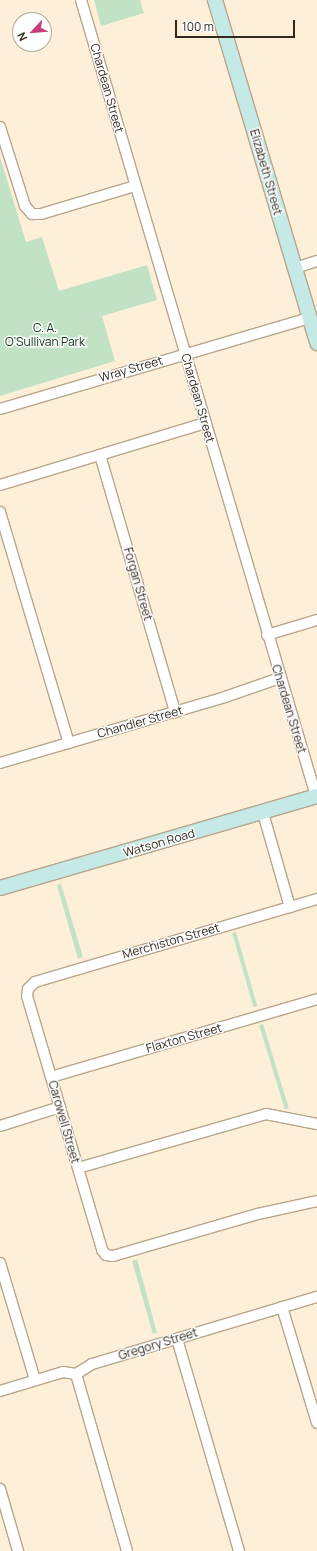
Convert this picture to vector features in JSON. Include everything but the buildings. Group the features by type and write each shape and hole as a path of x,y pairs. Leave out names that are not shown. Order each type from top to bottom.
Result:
{"street":[{"name":"Chardean Street","path":"81,0 267,635 316,796"},
{"name":"Elizabeth Street","path":"215,0 317,343"},
{"path":"0,126 26,206 32,214 41,214 135,186"},
{"path":"295,268 317,261"},
{"name":"Wray Street","path":"0,409 309,318"},
{"path":"0,485 206,423"},
{"name":"Forgan Street","path":"100,455 176,712"},
{"path":"0,512 69,743"},
{"path":"267,635 317,620"},
{"name":"Chandler Street","path":"0,763 176,712 280,678"},
{"name":"Watson Road","path":"0,888 263,813 316,796"},
{"path":"263,813 290,907"},
{"name":"Merchiston Street","path":"28,988 34,982 317,899"},
{"name":"Carowell Street","path":"28,988 27,996 102,1250 106,1255 113,1256 258,1214 317,1201"},
{"name":"Flaxton Street","path":"51,1077 317,999"},
{"path":"0,1126 60,1108"},
{"path":"78,1168 266,1114 317,1124"},
{"path":"0,1263 2,1278 35,1380"},
{"name":"Gregory Street","path":"76,1374 92,1364 317,1297"},
{"path":"282,1307 317,1423"},
{"path":"177,1339 239,1551"},
{"path":"0,1391 63,1372 76,1374 127,1551"},
{"path":"0,1489 18,1551"}],"green space":[{"path":"94,0 140,0 144,13 101,26"},
{"name":"C. A. O'Sullivan Park","path":"0,157 26,242 42,237 59,291 147,265 157,300 102,316 115,361 0,396"},
{"path":"61,884 83,957 78,959 57,885"},
{"path":"236,932 257,1006 253,1007 232,933"},
{"path":"263,1024 289,1108 285,1109 259,1025"},
{"path":"137,1259 157,1333 153,1334 132,1261"}]}
